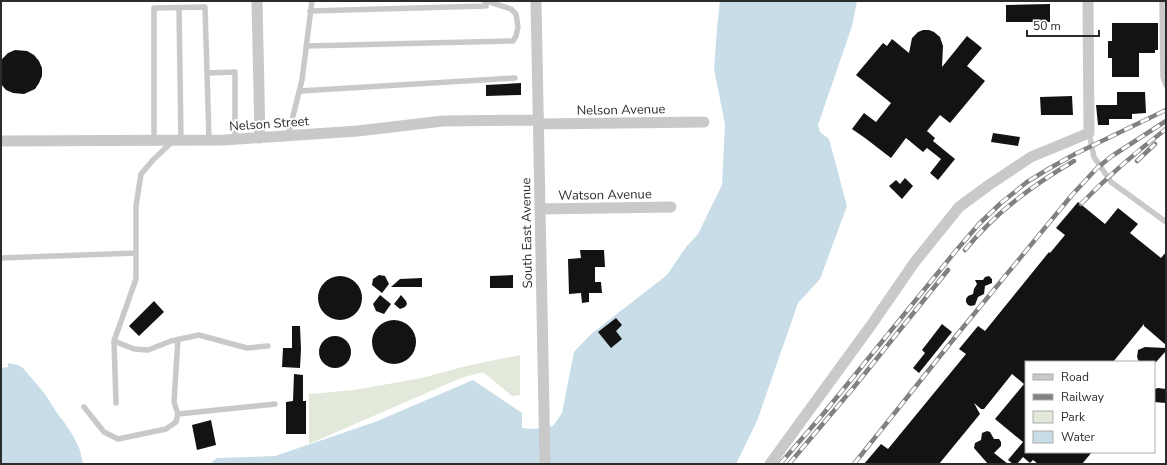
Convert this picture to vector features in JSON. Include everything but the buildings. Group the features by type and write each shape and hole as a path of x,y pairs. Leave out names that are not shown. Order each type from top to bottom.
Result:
{"street":[{"path":"257,1 260,138"},
{"name":"South East Avenue","path":"536,1 545,464"},
{"path":"770,464 872,324 914,263 959,207 1031,157 1089,133 1088,1"},
{"name":"Nelson Street","path":"1,141 209,140 358,131 442,122 538,122"},
{"name":"Nelson Avenue","path":"538,122 704,122"},
{"name":"Watson Avenue","path":"540,209 671,207"}],"lane":[{"path":"288,136 302,80 312,1"},
{"path":"306,46 513,41 518,27 516,14 511,8 486,1 486,6 310,11"},
{"path":"1162,1 1163,77 1166,85"},
{"path":"154,140 154,8 205,7 209,140"},
{"path":"116,403 114,341 136,279 136,206 141,174 153,160 178,140 179,8"},
{"path":"208,73 235,72 236,139"},
{"path":"300,91 515,78"},
{"path":"1089,133 1094,156 1111,182 1166,222"},
{"path":"1,258 136,252"},
{"path":"114,341 134,350 148,350 171,341 199,335 247,348 268,346"},
{"path":"84,407 104,432 118,439 166,429 176,422 178,414 174,402 178,340"},
{"path":"178,414 275,404"}],"green space":[{"path":"520,355 520,395 512,396 483,372 461,378 309,444 309,394 354,390 422,378 466,366"}],"water":[{"path":"720,1 857,1 852,26 818,125 820,132 829,139 847,206 820,279 798,303 757,421 736,464 210,464 217,458 275,456 375,422 473,380 522,413 522,428 534,429 553,426 562,413 574,352 591,334 667,275 686,247 698,234 722,185 725,124 714,69"},
{"path":"8,363 18,365 23,368 45,394 72,434 80,450 83,464 1,464 1,368 8,367"}],"railway":[{"path":"780,464 824,413 954,253 979,224 1001,203 1027,182 1050,168 1075,154 1166,110"},
{"path":"854,464 960,331 1072,195 1097,168 1112,156 1166,121"},
{"path":"1081,204 1122,165 1166,129"},
{"path":"1137,161 1155,144"},
{"path":"965,250 1002,211 1044,180 1074,161"},
{"path":"789,464 854,387 948,270"}]}
